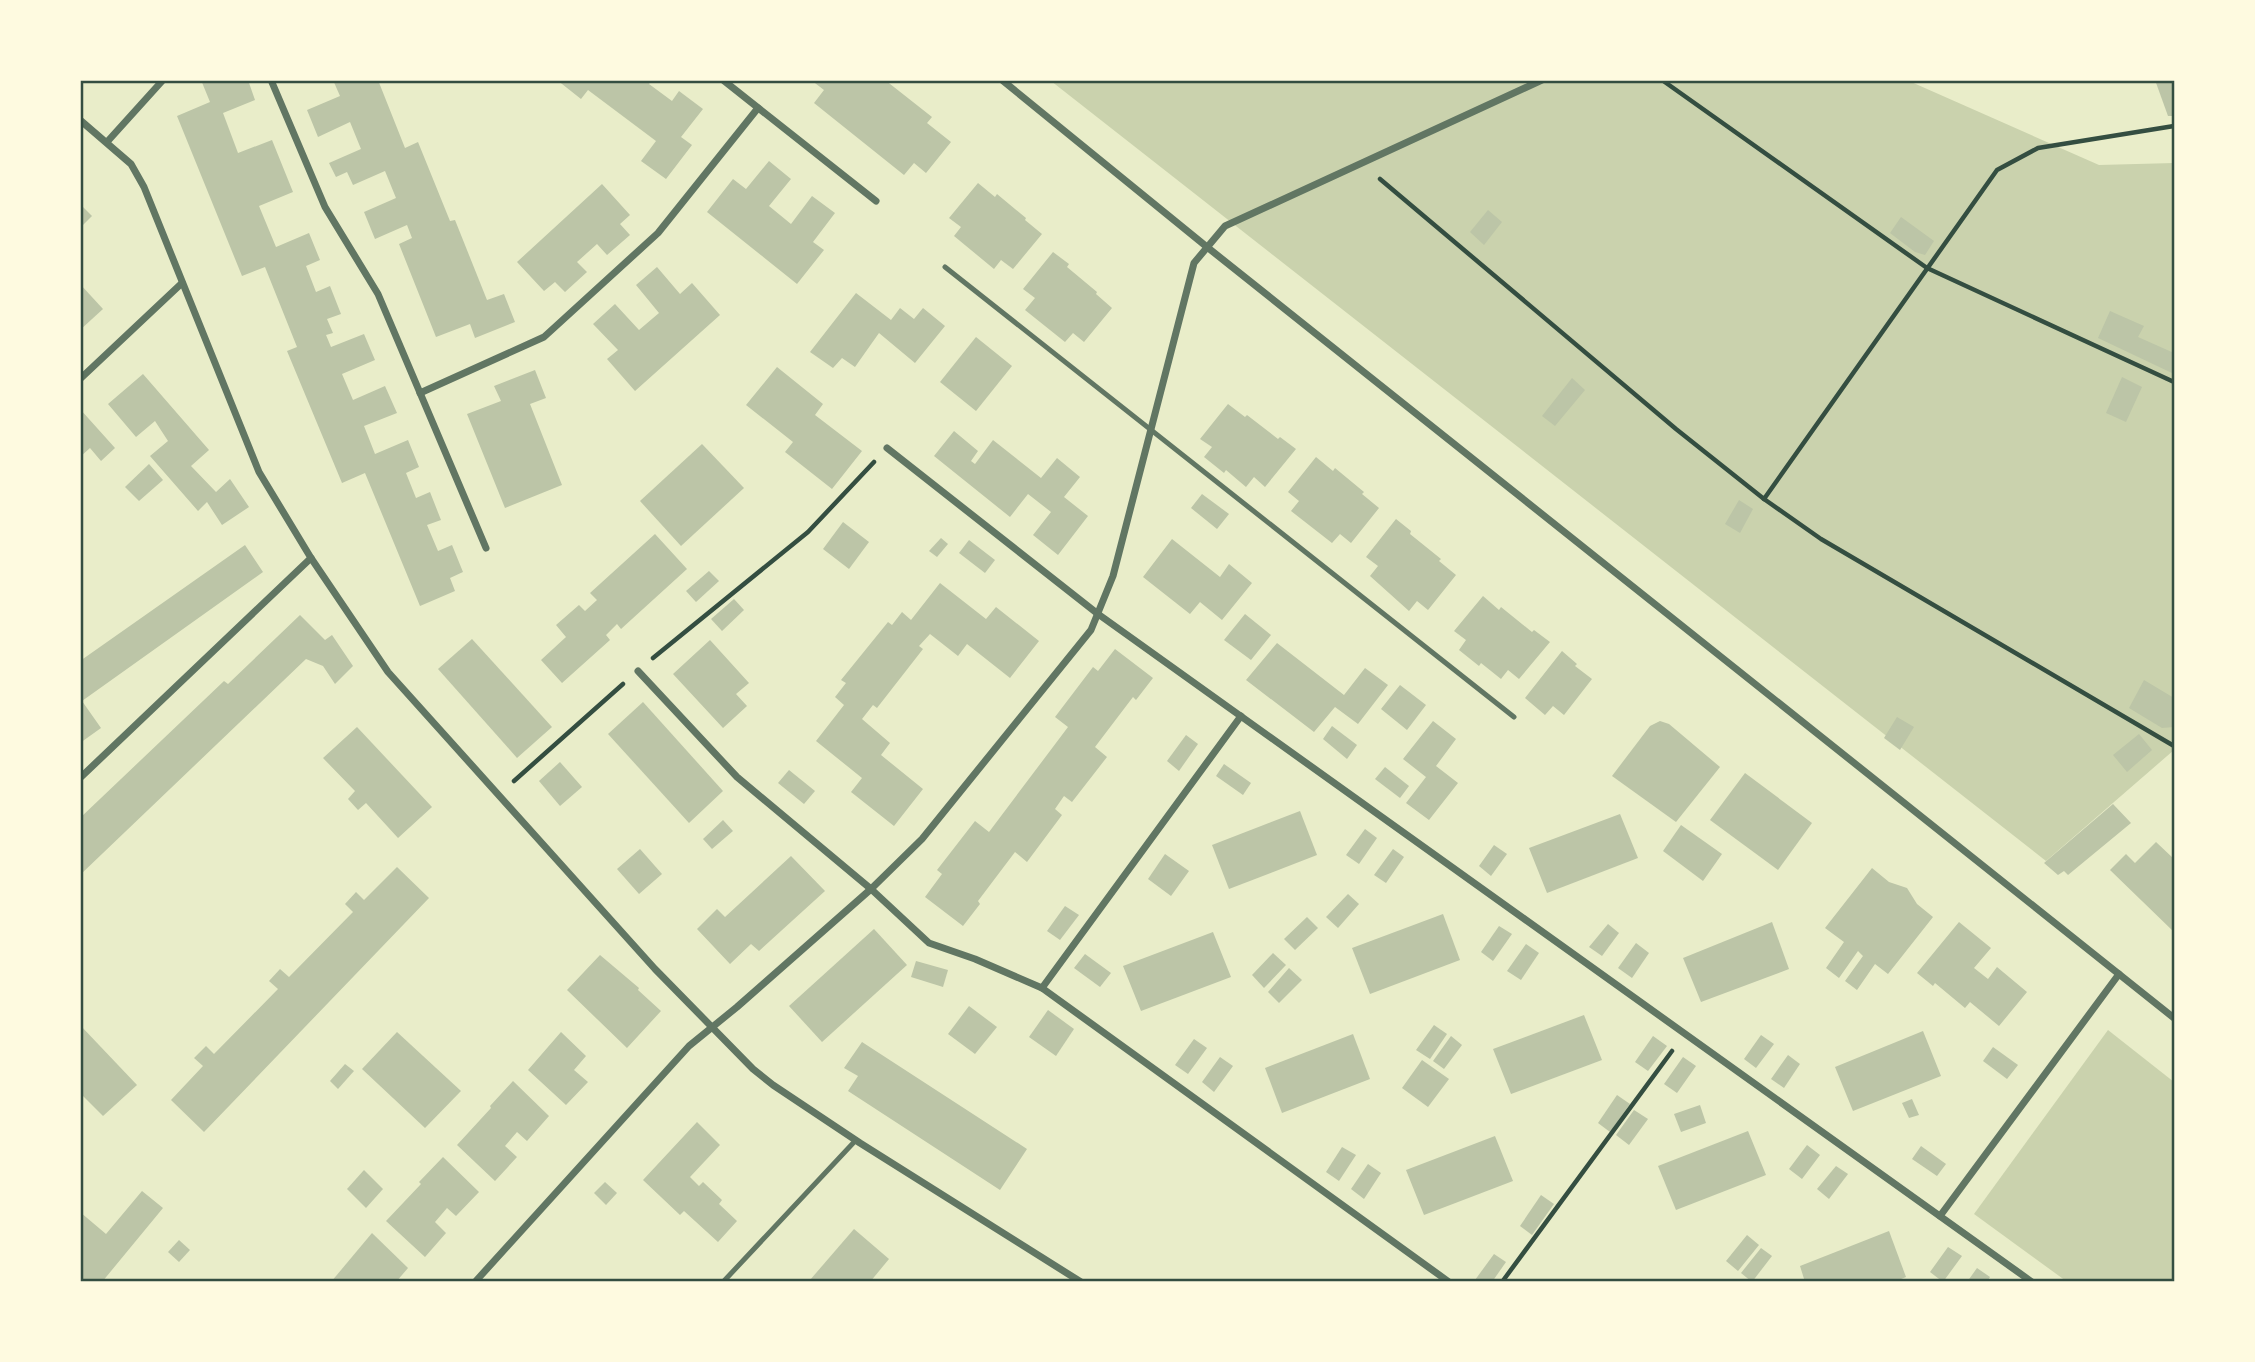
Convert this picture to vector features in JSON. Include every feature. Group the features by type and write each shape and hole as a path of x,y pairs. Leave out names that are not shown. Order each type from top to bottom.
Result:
{"street":[{"path":"107,142 163,80"},
{"path":"271,80 325,206 378,294 486,548"},
{"path":"723,80 876,201"},
{"path":"1002,80 2175,1018"},
{"path":"475,1282 689,1046 872,889 922,839 1091,630 1113,576 1194,263 1225,226 1542,80"},
{"path":"420,393 544,337 658,233 758,108"},
{"path":"80,120 131,164 144,187 258,472 311,558 388,672 712,1028 753,1069 856,1140 1081,1282"},
{"path":"80,379 182,283"},
{"path":"887,448 1098,614 2032,1282"},
{"path":"80,778 311,558"},
{"path":"638,671 737,777 872,889 929,943 975,959 1042,988 1449,1282"},
{"path":"1042,988 1241,716"},
{"path":"1940,1216 2119,974"}],"lane":[{"path":"945,267 1514,717"},
{"path":"723,1282 856,1140"}],"path":[{"path":"1662,80 1927,268 2175,382"},
{"path":"1764,499 1997,170 2038,148 2175,126"},
{"path":"1362,163 1676,429 1821,540 2175,746"},
{"path":"498,795 638,671 808,532 887,448"},
{"path":"1502,1282 1685,1034"}],"green space":[{"path":"1051,81 1909,81 2099,165 2174,163 2174,750 2046,861"},
{"path":"2108,1030 2174,1082 2174,1281 2066,1281 1974,1214"}],"building":[{"path":"201,80 248,80 255,100 223,113 238,153 272,140 293,192 259,206 276,247 309,233 320,260 306,266 316,292 330,286 341,314 327,319 333,333 326,335 331,347 364,334 375,360 342,374 353,400 385,386 397,413 364,426 375,454 408,440 419,467 406,473 416,498 430,492 441,520 427,525 438,551 452,545 463,572 450,578 455,591 420,606 365,473 342,483 287,351 297,347 265,267 242,276 177,116 210,102"},
{"path":"333,80 378,80 405,148 418,142 450,221 455,220 487,300 504,294 515,322 475,338 470,324 436,337 399,244 412,238 407,225 375,239 364,212 396,198 385,171 353,185 347,172 336,177 329,163 361,149 350,122 318,137 307,110 340,96"},
{"path":"557,80 652,80 649,84 672,101 679,91 703,109 681,137 692,145 666,179 641,161 656,141 588,90 581,99"},
{"path":"811,80 885,80 932,117 927,123 951,142 926,173 914,163 904,175 814,103 824,90"},
{"path":"2155,80 2174,80 2174,116 2168,116"},
{"path":"769,161 791,179 769,206 791,224 812,196 835,213 813,242 824,250 797,284 707,212 733,179 746,189"},
{"path":"978,183 995,197 997,194 1042,234 1013,269 1001,260 994,269 954,236 961,227 949,218"},
{"path":"602,184 630,215 620,224 630,235 607,255 597,244 577,262 587,272 565,292 555,282 544,291 517,262"},
{"path":"80,204 92,216 80,228"},
{"path":"1488,210 1502,222 1484,245 1470,232"},
{"path":"1901,217 1934,241 1925,255 1915,252 1890,233"},
{"path":"1053,252 1069,264 1067,267 1112,308 1084,342 1073,333 1065,342 1025,310 1035,298 1023,289"},
{"path":"657,267 680,294 692,283 720,315 635,391 607,359 618,350 593,324 615,304 639,330 659,313 636,285"},
{"path":"80,284 103,309 80,330"},
{"path":"856,293 891,320 900,308 914,319 923,308 945,326 915,363 879,333 855,367 842,358 833,368 810,352"},
{"path":"2110,311 2144,326 2138,337 2174,353 2174,374 2098,338"},
{"path":"976,337 1012,366 976,411 940,382"},
{"path":"777,367 823,404 815,415 862,451 832,489 785,452 793,442 746,405"},
{"path":"535,370 546,398 530,404 562,485 505,508 467,414 501,401 494,386"},
{"path":"143,374 209,450 191,466 216,492 230,479 249,507 222,525 207,502 198,511 150,456 168,441 155,421 136,437 108,404"},
{"path":"2122,377 2142,387 2126,422 2106,413"},
{"path":"1572,378 1585,390 1555,426 1542,416"},
{"path":"1228,404 1296,449 1265,487 1254,477 1246,487 1226,470 1224,473 1204,457 1212,447 1200,439"},
{"path":"80,409 115,448 101,461 90,448 80,457"},
{"path":"954,431 978,451 971,461 975,464 993,440 1041,478 1057,458 1080,477 1064,497 1088,516 1058,555 1033,535 1051,512 1028,494 1010,517 934,456"},
{"path":"702,444 744,488 681,546 640,501"},
{"path":"1316,457 1333,471 1335,468 1379,508 1351,543 1340,534 1332,543 1291,511 1299,501 1288,492"},
{"path":"149,464 163,480 139,501 125,487"},
{"path":"1202,494 1229,514 1217,529 1191,508"},
{"path":"1739,500 1753,509 1740,533 1725,524"},
{"path":"1396,519 1456,575 1428,610 1417,601 1409,611 1370,576 1378,566 1366,557"},
{"path":"843,522 869,542 849,569 823,549"},
{"path":"655,534 687,569 621,629 617,624 606,635 610,640 562,683 541,660 566,637 556,625 579,605 585,611 597,600 590,593"},
{"path":"941,538 948,544 937,557 929,551"},
{"path":"1172,539 1220,577 1229,564 1252,583 1222,620 1200,602 1190,614 1143,577"},
{"path":"969,540 995,560 985,573 959,553"},
{"path":"245,545 263,572 82,701 101,728 80,743 80,661"},
{"path":"709,571 719,581 696,602 686,591"},
{"path":"940,583 986,619 996,607 1039,641 1010,678 967,644 958,656 930,634 919,646 923,649 877,708 873,705 862,719 890,743 881,755 923,789 894,826 851,792 862,778 816,741 844,705 835,697 846,683 841,680 888,622 892,625 902,612 911,620"},
{"path":"1483,596 1499,610 1501,607 1532,632 1534,630 1550,642 1519,679 1508,670 1501,679 1459,650 1466,640 1454,631"},
{"path":"734,599 744,610 722,631 711,619"},
{"path":"1245,614 1271,635 1251,660 1224,640"},
{"path":"300,615 325,640 332,635 353,666 335,684 323,666 306,659 80,875 80,818 224,681 228,684"},
{"path":"472,639 552,727 517,758 438,669"},
{"path":"710,640 749,683 736,694 747,706 723,728 673,674"},
{"path":"1277,643 1344,695 1365,668 1388,685 1358,724 1335,707 1314,732 1246,680"},
{"path":"1115,649 1153,678 1136,700 1133,697 1095,747 1107,757 1072,802 1064,796 1055,809 1062,815 1027,862 1015,852 978,901 980,904 963,926 925,897 942,874 937,870 975,821 989,832 1068,727 1055,717 1093,667 1098,671"},
{"path":"1562,651 1592,679 1564,715 1553,706 1545,715 1525,698"},
{"path":"2144,680 2174,698 2174,727 2162,728 2129,708"},
{"path":"1400,685 1426,705 1407,730 1381,709"},
{"path":"643,702 723,791 689,823 608,734"},
{"path":"1897,717 1914,727 1900,750 1884,738"},
{"path":"1433,721 1456,739 1436,766 1458,783 1429,820 1406,803 1426,777 1403,759"},
{"path":"1660,721 1669,724 1720,767 1676,822 1612,776 1650,726"},
{"path":"1332,726 1357,745 1347,759 1323,739"},
{"path":"357,727 432,807 398,838 366,803 358,810 348,799 355,791 323,758"},
{"path":"2139,734 2152,750 2127,772 2113,755"},
{"path":"1186,735 1198,744 1179,771 1167,761"},
{"path":"560,762 582,787 560,806 539,781"},
{"path":"1224,764 1251,783 1243,795 1216,776"},
{"path":"1385,767 1409,786 1400,798 1375,779"},
{"path":"789,770 815,791 804,804 778,783"},
{"path":"1745,773 1812,823 1778,870 1710,820"},
{"path":"2113,804 2131,823 2068,875 2064,871 2058,875 2044,863"},
{"path":"1300,811 1317,855 1229,889 1212,845"},
{"path":"1620,814 1638,858 1547,893 1529,848"},
{"path":"723,820 733,831 712,849 703,839"},
{"path":"1681,825 1722,854 1703,881 1663,851"},
{"path":"1365,829 1377,838 1359,864 1346,855"},
{"path":"2156,842 2174,859 2174,932 2110,870 2126,854 2135,863"},
{"path":"1494,845 1507,854 1491,876 1479,866"},
{"path":"640,849 662,874 639,894 617,869"},
{"path":"1393,849 1404,857 1386,883 1374,875"},
{"path":"1165,854 1189,871 1171,896 1148,879"},
{"path":"791,856 825,891 759,951 751,944 730,964 697,929 717,909 725,917"},
{"path":"397,867 429,898 204,1132 171,1100 203,1066 194,1058 206,1046 214,1054 278,989 269,981 280,969 289,977 353,912 345,904 356,892 364,900"},
{"path":"1872,868 1889,882 1907,888 1917,904 1933,917 1888,974 1875,964 1857,990 1845,981 1863,956 1858,951 1839,978 1826,968 1844,942 1825,928"},
{"path":"1348,894 1359,904 1338,928 1326,917"},
{"path":"1065,906 1079,915 1060,940 1047,931"},
{"path":"1443,914 1460,960 1370,994 1352,948"},
{"path":"1307,917 1318,928 1295,950 1284,939"},
{"path":"1772,922 1789,969 1701,1002 1683,958"},
{"path":"1959,922 1991,948 1974,968 1988,979 1997,967 2027,992 1999,1026 1970,1002 1965,1008 1935,983 1933,986 1917,973"},
{"path":"1608,924 1619,933 1602,956 1589,947"},
{"path":"1499,926 1512,934 1493,961 1481,952"},
{"path":"874,929 907,965 822,1042 789,1006"},
{"path":"1213,932 1231,977 1141,1011 1123,966"},
{"path":"1636,943 1649,953 1632,978 1618,968"},
{"path":"1526,944 1539,953 1521,980 1507,971"},
{"path":"1273,953 1286,965 1264,988 1252,975"},
{"path":"1085,954 1111,973 1100,987 1074,968"},
{"path":"600,955 661,1011 627,1048 567,990"},
{"path":"916,961 948,970 943,987 911,977"},
{"path":"1289,968 1302,980 1279,1003 1268,992"},
{"path":"969,1006 997,1027 975,1054 948,1034"},
{"path":"1048,1010 1074,1029 1056,1056 1029,1037"},
{"path":"1584,1015 1602,1060 1511,1094 1493,1049"},
{"path":"80,1025 137,1085 103,1116 80,1093"},
{"path":"1434,1025 1447,1034 1430,1059 1416,1050"},
{"path":"1923,1031 1941,1076 1853,1111 1835,1067"},
{"path":"397,1032 461,1091 425,1128 362,1069"},
{"path":"561,1032 586,1056 574,1070 588,1082 566,1105 528,1070"},
{"path":"1353,1034 1370,1079 1282,1113 1265,1068"},
{"path":"1761,1035 1774,1044 1756,1068 1744,1059"},
{"path":"1451,1036 1462,1045 1444,1069 1433,1061"},
{"path":"1653,1036 1667,1046 1648,1071 1635,1062"},
{"path":"1194,1039 1207,1048 1188,1074 1175,1065"},
{"path":"862,1042 1027,1149 1000,1190 848,1091 858,1076 844,1068"},
{"path":"1993,1047 2018,1065 2007,1079 1983,1061"},
{"path":"1788,1055 1800,1064 1784,1088 1771,1079"},
{"path":"1220,1057 1233,1066 1214,1092 1202,1082"},
{"path":"1683,1057 1696,1066 1677,1093 1664,1084"},
{"path":"1422,1060 1449,1079 1428,1107 1402,1088"},
{"path":"345,1064 354,1071 338,1089 330,1081"},
{"path":"513,1081 549,1116 527,1141 517,1132 505,1146 517,1157 495,1181 457,1145"},
{"path":"1617,1095 1630,1104 1610,1132 1598,1123"},
{"path":"1912,1099 1919,1115 1909,1118 1902,1103"},
{"path":"1700,1105 1706,1123 1681,1132 1674,1114"},
{"path":"1634,1110 1648,1119 1629,1145 1616,1135"},
{"path":"697,1122 720,1145 690,1177 699,1186 703,1182 722,1200 719,1204 737,1221 718,1242 684,1211 680,1215 643,1180"},
{"path":"1748,1131 1766,1175 1676,1210 1658,1166"},
{"path":"1495,1136 1513,1181 1424,1215 1406,1170"},
{"path":"1807,1145 1820,1155 1802,1179 1789,1169"},
{"path":"1921,1146 1946,1164 1937,1176 1912,1159"},
{"path":"1342,1147 1356,1155 1339,1181 1326,1172"},
{"path":"443,1157 479,1192 456,1216 447,1208 435,1222 446,1233 425,1257 386,1221"},
{"path":"1368,1164 1381,1173 1364,1199 1351,1189"},
{"path":"1836,1166 1848,1174 1829,1199 1817,1189"},
{"path":"364,1170 383,1189 366,1208 347,1189"},
{"path":"605,1182 617,1193 606,1205 594,1193"},
{"path":"142,1191 163,1208 102,1282 80,1282 80,1212 106,1234"},
{"path":"1541,1195 1554,1204 1532,1235 1520,1226"},
{"path":"854,1229 889,1259 870,1282 812,1282 810,1280"},
{"path":"1889,1231 1906,1277 1894,1282 1805,1282 1800,1266"},
{"path":"372,1233 408,1268 396,1282 331,1282"},
{"path":"1747,1235 1759,1245 1738,1271 1726,1261"},
{"path":"179,1240 190,1250 179,1262 168,1252"},
{"path":"1948,1247 1962,1256 1943,1282 1930,1272"},
{"path":"1761,1248 1772,1256 1752,1282 1741,1273"},
{"path":"1494,1254 1506,1262 1492,1282 1478,1282 1475,1280"},
{"path":"1977,1268 1990,1277 1987,1282 1967,1282"}]}
